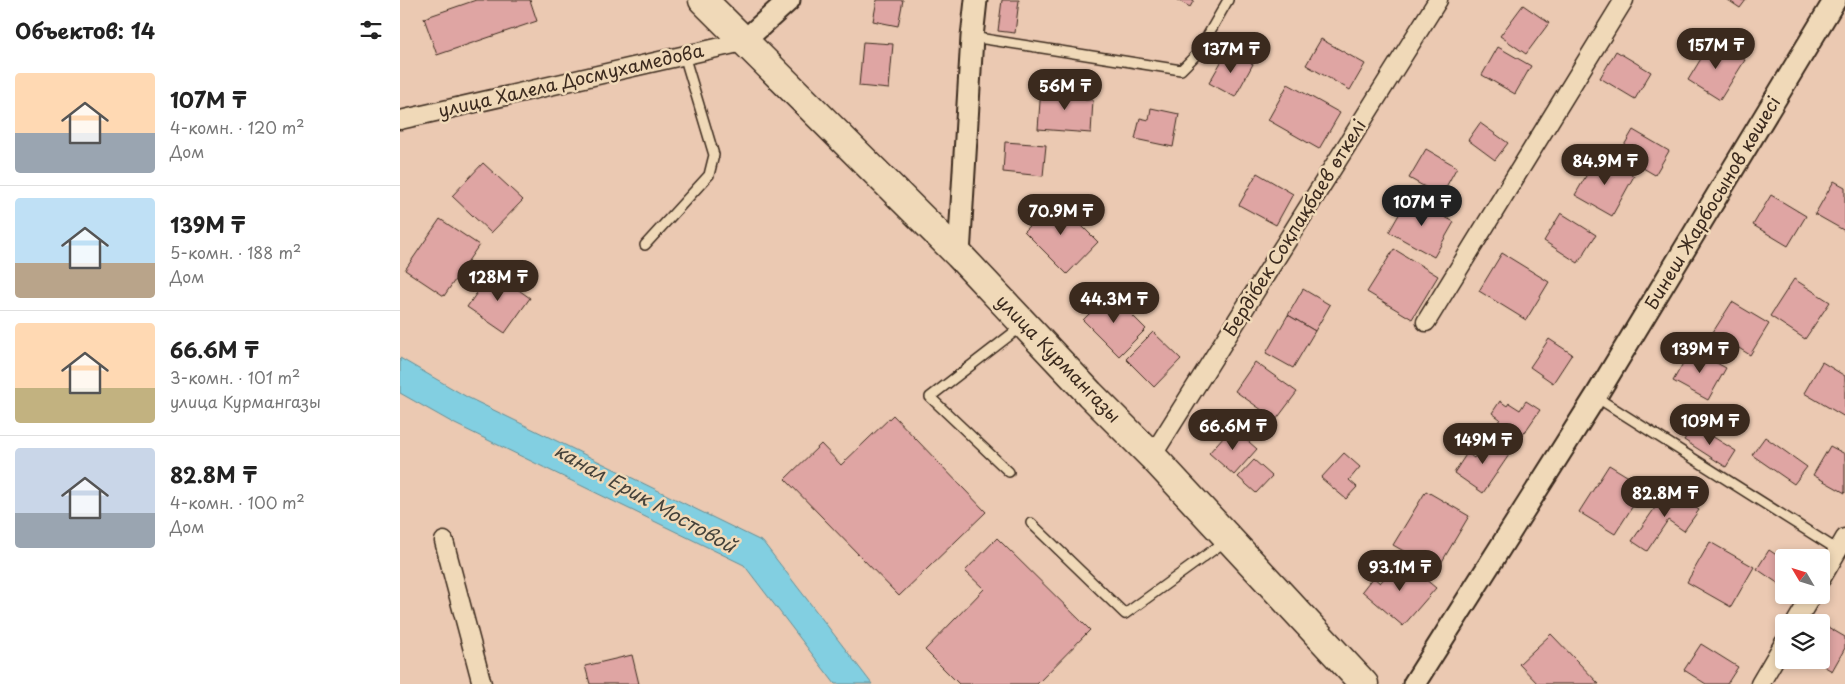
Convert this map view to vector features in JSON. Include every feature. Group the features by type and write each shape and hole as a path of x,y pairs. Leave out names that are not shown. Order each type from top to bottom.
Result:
{"main road":[{"name":"улица Курмангазы","path":"703,0 743,42 959,255 1024,325 1152,456 1364,684"}],"street":[{"path":"743,42 789,0"},
{"path":"959,255 972,37 976,0"},
{"name":"Бердібек Соқпақбаев өткелі","path":"1152,456 1438,0"},
{"path":"1426,322 1624,0"},
{"name":"Бинеш Жарбосынов көшесі","path":"1414,684 1596,396 1835,0"},
{"name":"улица Халела Досмухамедова","path":"400,120 743,42"},
{"path":"444,541 482,684"},
{"path":"1830,566 1843,547"},
{"path":"1760,684 1775,658"}],"lane":[{"path":"972,37 1180,70 1197,54 1228,0"},
{"path":"645,245 709,175 714,155 684,55"},
{"path":"1009,472 930,397 1024,325"},
{"path":"1596,396 1843,547"},
{"path":"1030,523 1125,614 1229,538"}],"water":[{"name":"канал Ерик Мостовой","path":"400,358 467,397 763,542 872,684 835,684 744,565 453,423 400,393"}],"building":[{"path":"476,0 530,0 537,21 437,55 424,18"},
{"path":"877,0 903,0 898,26 873,21"},
{"path":"1002,0 1019,0 1015,33 998,31"},
{"path":"1177,0 1194,0 1190,7"},
{"path":"1728,0 1746,0 1740,8"},
{"path":"1523,5 1549,23 1526,54 1500,36"},
{"path":"1321,39 1365,64 1350,90 1306,65"},
{"path":"1713,39 1745,60 1720,100 1688,80"},
{"path":"863,42 893,44 889,89 859,86"},
{"path":"1498,47 1531,66 1515,94 1482,75"},
{"path":"1228,50 1253,64 1235,97 1209,83"},
{"path":"1616,51 1651,72 1635,99 1600,78"},
{"path":"1288,84 1340,113 1319,149 1268,120"},
{"path":"1041,88 1085,91 1085,100 1093,100 1091,133 1038,129"},
{"path":"1151,108 1179,114 1173,147 1135,139 1140,118 1149,120"},
{"path":"1480,123 1508,143 1495,160 1468,140"},
{"path":"1633,130 1669,151 1655,175 1619,154"},
{"path":"1005,142 1046,145 1043,176 1003,172"},
{"path":"1426,149 1457,167 1441,196 1409,178"},
{"path":"1598,155 1634,176 1612,216 1575,195"},
{"path":"483,163 523,200 491,233 452,196"},
{"path":"1257,173 1293,194 1276,225 1239,205"},
{"path":"1834,181 1845,187 1845,231 1815,214"},
{"path":"1771,195 1806,216 1788,246 1753,225"},
{"path":"1409,197 1454,222 1434,257 1389,232"},
{"path":"1055,199 1098,242 1067,274 1024,231"},
{"path":"1561,213 1596,235 1578,263 1544,241"},
{"path":"440,219 479,245 444,296 405,270"},
{"path":"1394,249 1438,276 1412,319 1367,292"},
{"path":"1502,253 1549,282 1526,320 1479,291"},
{"path":"492,271 530,298 505,333 467,307"},
{"path":"1794,279 1830,302 1805,339 1770,316"},
{"path":"1303,289 1330,305 1315,331 1288,315"},
{"path":"1110,293 1146,329 1119,356 1083,320"},
{"path":"1732,302 1769,324 1750,355 1713,332"},
{"path":"1288,315 1315,331 1293,368 1266,353"},
{"path":"1153,332 1181,359 1154,387 1126,359"},
{"path":"1549,339 1572,354 1553,383 1530,367"},
{"path":"1691,349 1726,368 1708,400 1673,381"},
{"path":"1255,362 1297,392 1276,420 1235,391"},
{"path":"1822,362 1845,376 1845,417 1804,393"},
{"path":"1500,401 1507,406 1509,403 1520,410 1526,401 1540,410 1511,452 1489,436 1500,419 1492,413"},
{"path":"893,415 986,512 899,596 785,479 821,444 841,465"},
{"path":"1694,425 1736,451 1726,467 1684,440"},
{"path":"1232,427 1257,449 1234,475 1209,453"},
{"path":"1489,436 1511,452 1483,493 1454,473 1467,453 1474,458"},
{"path":"1765,437 1807,467 1794,484 1752,455"},
{"path":"1830,446 1845,454 1845,493 1813,475"},
{"path":"1344,453 1360,467 1349,480 1357,487 1346,499 1321,478"},
{"path":"1254,460 1272,476 1256,493 1238,477"},
{"path":"1609,465 1645,487 1615,534 1579,512"},
{"path":"1668,489 1699,510 1684,531 1668,520 1647,551 1632,541"},
{"path":"1426,491 1469,516 1437,570 1393,545"},
{"path":"997,538 1090,630 1037,684 959,684 925,650 984,589 965,571"},
{"path":"1710,542 1754,567 1731,607 1687,582"},
{"path":"1769,550 1775,554 1775,581 1757,569"},
{"path":"1401,559 1436,588 1403,626 1362,591 1373,577 1380,583"},
{"path":"1830,628 1845,637 1845,648 1832,671 1829,669"},
{"path":"1551,634 1599,684 1538,684 1519,664"},
{"path":"1701,644 1738,667 1727,684 1706,684 1684,670"},
{"path":"632,655 639,684 590,684 585,666"}]}
